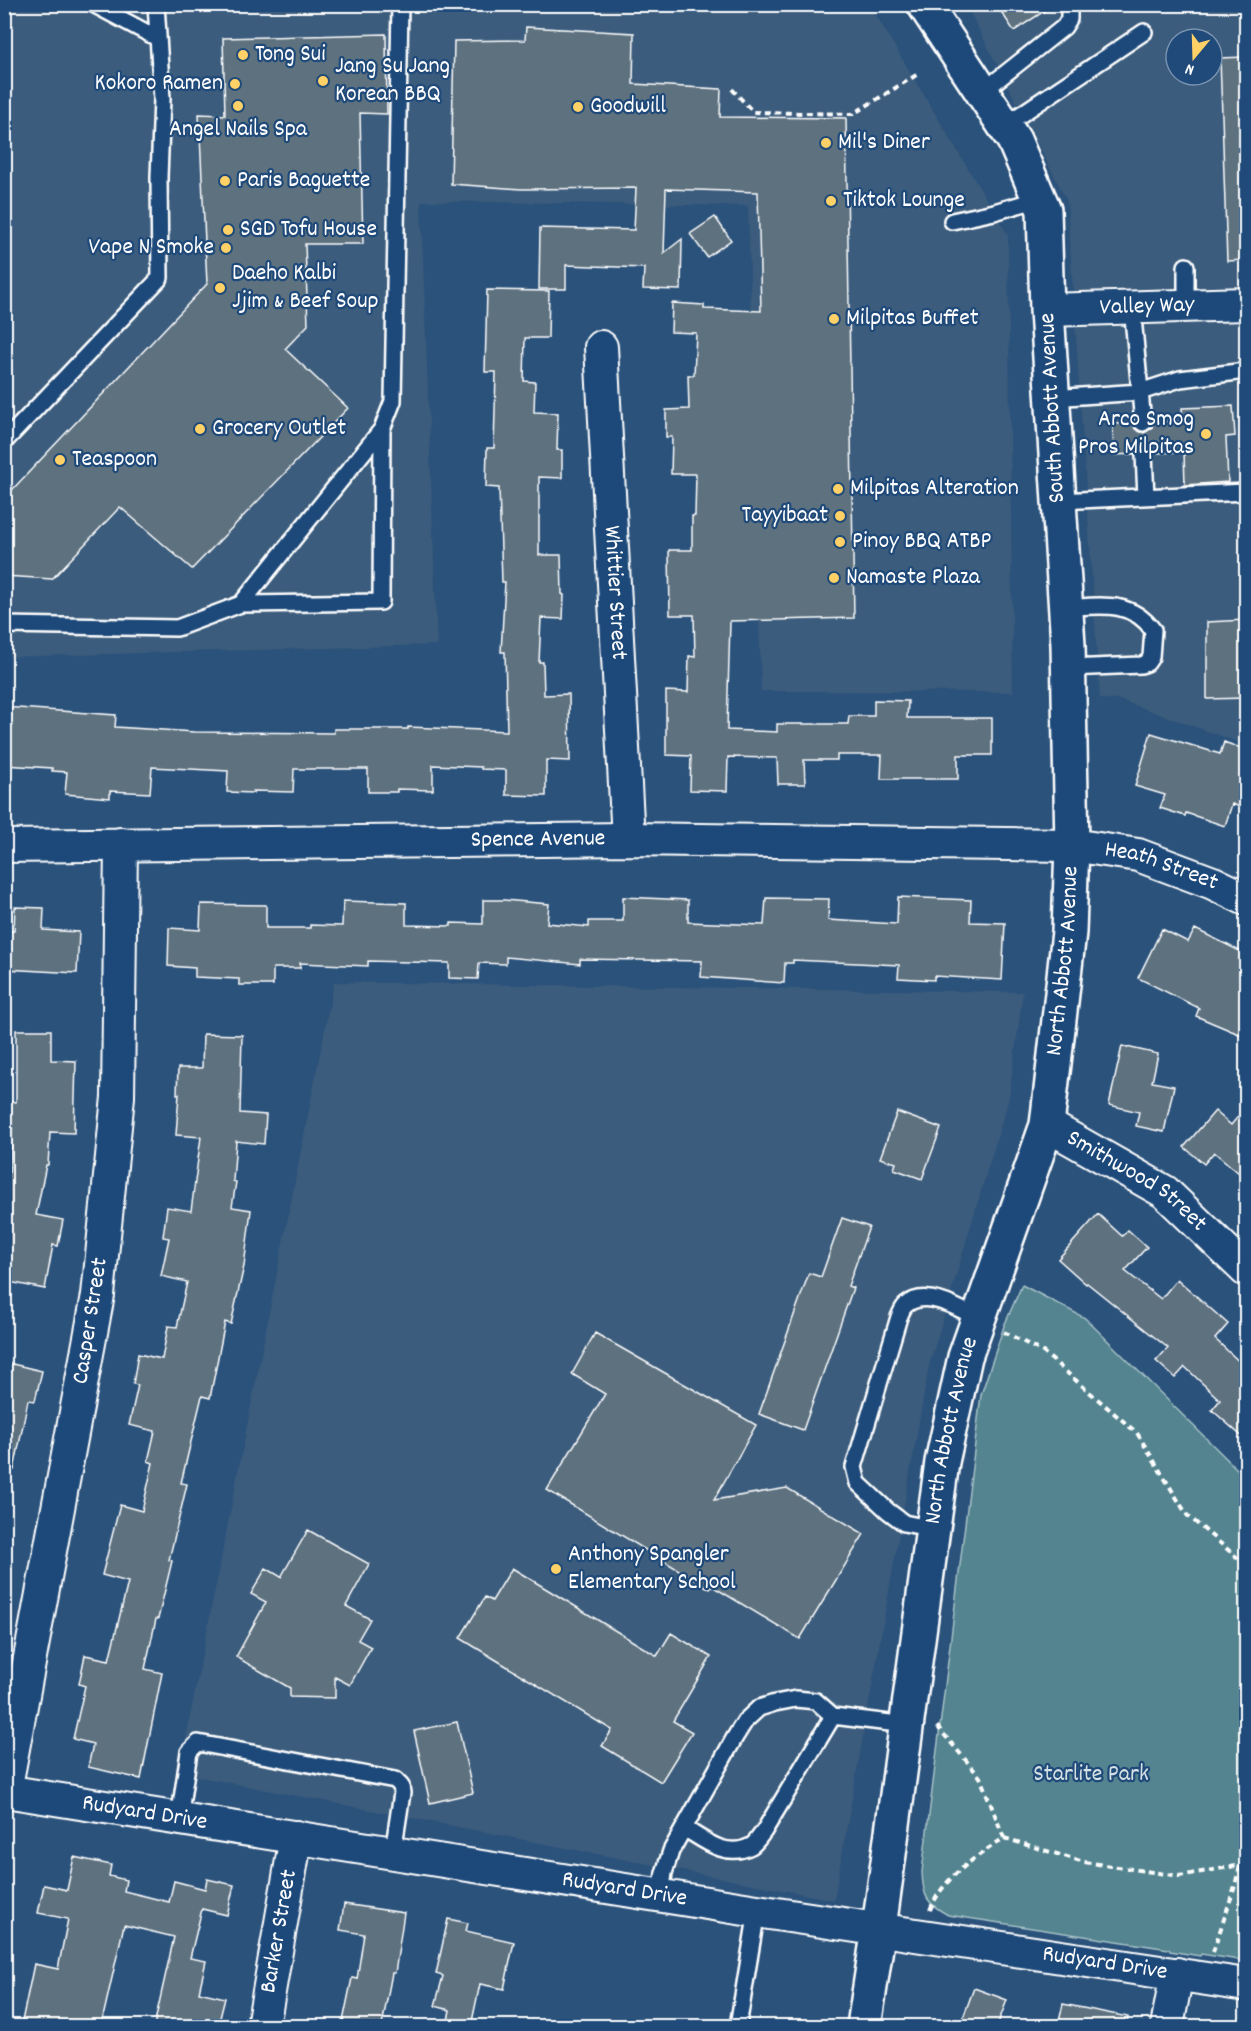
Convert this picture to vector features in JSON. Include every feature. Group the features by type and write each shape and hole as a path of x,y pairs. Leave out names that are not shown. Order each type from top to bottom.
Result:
{"street":[{"name":"South Abbott Avenue","path":"924,4 1014,140 1044,210 1047,310 1068,668 1071,845"},
{"name":"Valley Way","path":"1047,310 1246,304"},
{"name":"Whittier Street","path":"601,347 628,839"},
{"name":"Spence Avenue","path":"4,846 628,839 1071,845"},
{"name":"Casper Street","path":"4,1791 98,1295 118,1097 121,844"},
{"name":"Heath Street","path":"1071,845 1138,855 1213,883 1246,899"},
{"name":"North Abbott Avenue","path":"864,2026 942,1462 966,1357 1047,1125 1069,932 1071,845"},
{"name":"Smithwood Street","path":"1047,1125 1165,1192 1246,1270"},
{"name":"Rudyard Drive","path":"4,1791 757,1911 1246,1985"},
{"name":"Barker Street","path":"263,2026 296,1837"},
{"path":"1167,2026 1191,1976"}],"lane":[{"path":"93,4 157,38"},
{"path":"4,442 160,278 159,177 162,99 156,4"},
{"path":"241,604 382,429 393,400 400,4"},
{"path":"982,92 1064,27 1069,19 1069,4"},
{"path":"1005,125 1144,32"},
{"path":"952,221 1039,199"},
{"path":"1186,266 1186,305"},
{"path":"1132,307 1143,423"},
{"path":"1052,398 1140,392 1180,379 1246,371"},
{"path":"4,625 177,628 241,604 381,602 382,429"},
{"path":"1144,454 1146,497"},
{"path":"1059,501 1246,492"},
{"path":"1065,608 1116,605 1146,621 1153,630 1151,657 1147,663 1068,668"},
{"path":"933,1529 904,1522 888,1511 858,1483 854,1467 899,1317 906,1305 921,1298 949,1303 979,1319"},
{"path":"661,1895 664,1873 671,1851 735,1737 745,1721 759,1708 796,1699 816,1701 833,1716 908,1710"},
{"path":"684,1828 715,1848 735,1851 752,1845 764,1831 833,1716"},
{"path":"179,1819 189,1752 198,1743 395,1780 401,1786 402,1793 393,1852"},
{"path":"738,2026 757,1911"}],"path":[{"path":"732,88 753,112 853,114 918,74"},
{"path":"979,1319 1043,1352 1137,1433 1187,1515 1246,1565"},
{"path":"908,1710 980,1777 1004,1838"},
{"path":"1004,1838 1084,1862 1179,1876 1241,1865"},
{"path":"921,1935 935,1897 957,1871 1004,1838"},
{"path":"1191,1976 1241,1865 1246,1843"}],"shaded area":[{"path":"4,5 870,5 1008,235 1013,692 761,691 748,206 421,201 437,645 5,657"},
{"path":"966,5 1246,5 1246,745 1120,700 1100,699 1067,201"},
{"name":"Anthony Spangler Elementary School","path":"334,982 1023,992 1009,1098 929,1366 834,1900 179,1773"}],"green space":[{"name":"Starlite Park","path":"1022,1285 1085,1318 1246,1478 1246,1961 1201,1954 1200,1956 1169,1949 948,1915 930,1902 923,1887 922,1872 981,1395 1004,1326"}],"building":[{"path":"996,4 1055,4 1014,31"},
{"path":"526,27 634,33 633,84 721,89 720,117 846,118 854,618 730,621 727,730 777,732 777,724 848,724 849,716 874,716 874,700 908,701 907,718 992,718 992,755 958,755 958,779 881,779 882,755 837,755 837,760 804,760 805,784 778,784 777,758 728,757 727,791 690,790 691,756 666,755 666,691 688,692 689,656 695,657 694,615 670,615 669,550 692,550 696,474 671,474 672,437 666,437 666,410 689,409 688,375 694,375 696,333 671,332 672,303 704,305 704,309 761,311 758,192 666,189 664,253 682,239 681,290 643,289 644,268 566,265 566,289 539,289 540,228 634,230 636,188 521,189 451,184 454,41 525,40"},
{"path":"386,34 387,114 360,113 363,244 305,244 308,325 285,349 348,408 192,569 120,507 52,579 4,576 4,491 11,491 207,284 199,114 225,115 223,38"},
{"path":"1246,57 1246,260 1227,261 1221,87 1224,87 1224,58"},
{"path":"715,217 731,240 707,257 690,234"},
{"path":"487,290 549,291 548,338 525,338 524,381 535,382 534,412 558,413 557,450 562,450 562,478 539,477 539,555 561,555 562,594 564,595 563,619 541,618 539,662 543,662 544,695 569,694 570,761 546,760 546,796 506,795 506,770 433,765 433,790 397,789 397,792 368,792 368,769 294,769 293,792 253,791 253,793 227,792 228,771 152,767 150,793 110,791 110,798 65,794 67,772 52,771 52,768 4,765 4,707 116,715 115,727 195,732 334,733 334,729 408,729 408,727 507,731 505,652 501,652 505,582 502,582 499,488 486,487 487,448 494,448 496,372 485,372"},
{"path":"1233,406 1235,436 1226,437 1228,482 1185,485 1184,452 1154,453 1149,446 1143,444 1136,449 1134,454 1114,455 1113,424 1133,423 1135,429 1144,433 1152,428 1153,422 1183,421 1182,408"},
{"path":"1246,620 1246,698 1207,699 1207,622"},
{"path":"1151,733 1220,754 1224,742 1246,750 1246,809 1232,804 1225,826 1186,813 1185,816 1160,808 1165,795 1135,786"},
{"path":"623,897 688,900 688,922 764,925 766,898 829,899 828,920 897,924 898,897 971,900 970,922 1005,923 1002,980 934,976 934,980 898,978 899,965 793,960 793,963 785,963 784,983 701,977 702,961 580,959 580,964 506,957 506,964 479,963 478,979 449,978 449,963 368,961 368,966 300,963 300,968 273,968 273,985 239,985 239,979 195,977 195,968 168,966 169,928 200,930 201,904 266,905 266,928 310,928 310,925 342,926 343,901 406,903 406,925 451,926 451,923 483,924 483,900 504,900 549,904 547,923 589,927 589,921 623,921"},
{"path":"15,907 44,908 43,930 79,932 77,973 4,969 4,931 14,931"},
{"path":"1162,929 1188,942 1195,929 1246,954 1246,1037 1196,1016 1199,1008 1138,978"},
{"path":"16,1030 51,1030 51,1060 76,1061 74,1133 50,1132 48,1165 46,1165 36,1215 63,1220 58,1246 53,1245 45,1289 4,1281 4,1176 9,1177 12,1128 4,1127 4,1101 16,1102"},
{"path":"203,1034 242,1035 240,1113 266,1115 264,1144 236,1141 233,1181 236,1182 232,1207 251,1210 244,1266 231,1324 225,1322 210,1398 202,1396 181,1483 187,1484 169,1560 172,1561 145,1669 162,1673 141,1779 88,1767 93,1744 73,1739 85,1686 79,1684 85,1655 109,1660 128,1582 102,1575 120,1505 142,1511 153,1463 148,1461 155,1431 129,1425 138,1385 133,1384 138,1354 162,1359 168,1326 177,1327 187,1282 161,1276 169,1238 163,1237 167,1207 191,1211 201,1137 176,1135 178,1068 202,1068"},
{"path":"1122,1046 1158,1054 1152,1082 1174,1086 1164,1132 1136,1126 1139,1112 1109,1105"},
{"path":"1246,1107 1246,1179 1214,1152 1204,1164 1184,1147 1215,1111 1231,1125"},
{"path":"897,1112 941,1128 922,1179 894,1169 896,1163 880,1158"},
{"path":"1098,1214 1122,1236 1128,1230 1147,1247 1125,1271 1161,1299 1177,1279 1228,1324 1215,1339 1246,1368 1246,1440 1212,1410 1220,1400 1185,1367 1175,1378 1156,1361 1168,1348 1086,1284 1058,1259"},
{"path":"842,1218 869,1227 848,1286 853,1288 803,1430 759,1414 809,1273 821,1277"},
{"path":"595,1333 756,1425 714,1500 787,1488 864,1534 800,1639 712,1586 710,1589 547,1490 605,1394 572,1374"},
{"path":"4,1362 42,1371 35,1401 28,1400 14,1470 4,1469"},
{"path":"308,1530 369,1564 346,1606 370,1619 358,1640 371,1647 350,1685 335,1677 335,1698 290,1697 290,1688 236,1657 266,1602 251,1594 266,1568 281,1577"},
{"path":"512,1568 657,1656 671,1633 711,1657 673,1721 692,1732 661,1782 602,1746 612,1730 460,1638 485,1597 492,1601"},
{"path":"457,1722 473,1793 430,1803 414,1731"},
{"path":"74,1857 111,1865 109,1876 126,1880 124,1891 169,1902 174,1881 205,1889 207,1879 234,1885 227,1915 202,1909 190,1958 206,1961 199,1992 225,1998 218,2026 154,2026 174,1937 124,1925 101,2026 21,2026 34,1964 58,1969 68,1919 38,1913 44,1885 67,1890"},
{"path":"344,1904 404,1913 395,1973 392,1973 382,2026 342,2026 352,1978 357,1979 364,1934 340,1930"},
{"path":"448,1919 468,1923 466,1931 514,1942 504,1989 480,1984 471,2026 447,2026 450,2010 435,2006 443,1976 436,1974"},
{"path":"974,1988 1007,2000 997,2026 960,2026"},
{"path":"1063,2004 1128,2017 1127,2026 1058,2026"}],"place":[{"name":"Tong Sui","path":"243,55"},
{"name":"Jang Su Jang Korean BBQ","path":"323,81"},
{"name":"Kokoro Ramen","path":"235,84"},
{"name":"Angel Nails Spa","path":"238,106"},
{"name":"Goodwill","path":"578,107"},
{"name":"Mil's Diner","path":"826,143"},
{"name":"Paris Baguette","path":"225,181"},
{"name":"Tiktok Lounge","path":"831,201"},
{"name":"SGD Tofu House","path":"228,230"},
{"name":"Vape N Smoke","path":"226,248"},
{"name":"Daeho Kalbi Jjim & Beef Soup","path":"220,288"},
{"name":"Milpitas Buffet","path":"834,319"},
{"name":"Grocery Outlet","path":"200,429"},
{"name":"Arco Smog Pros Milpitas","path":"1206,434"},
{"name":"Teaspoon","path":"60,460"},
{"name":"Milpitas Alteration","path":"838,489"},
{"name":"Tayyibaat","path":"840,516"},
{"name":"Pinoy BBQ ATBP","path":"840,542"},
{"name":"Namaste Plaza","path":"834,578"},
{"name":"Anthony Spangler Elementary School","path":"556,1569"}]}
